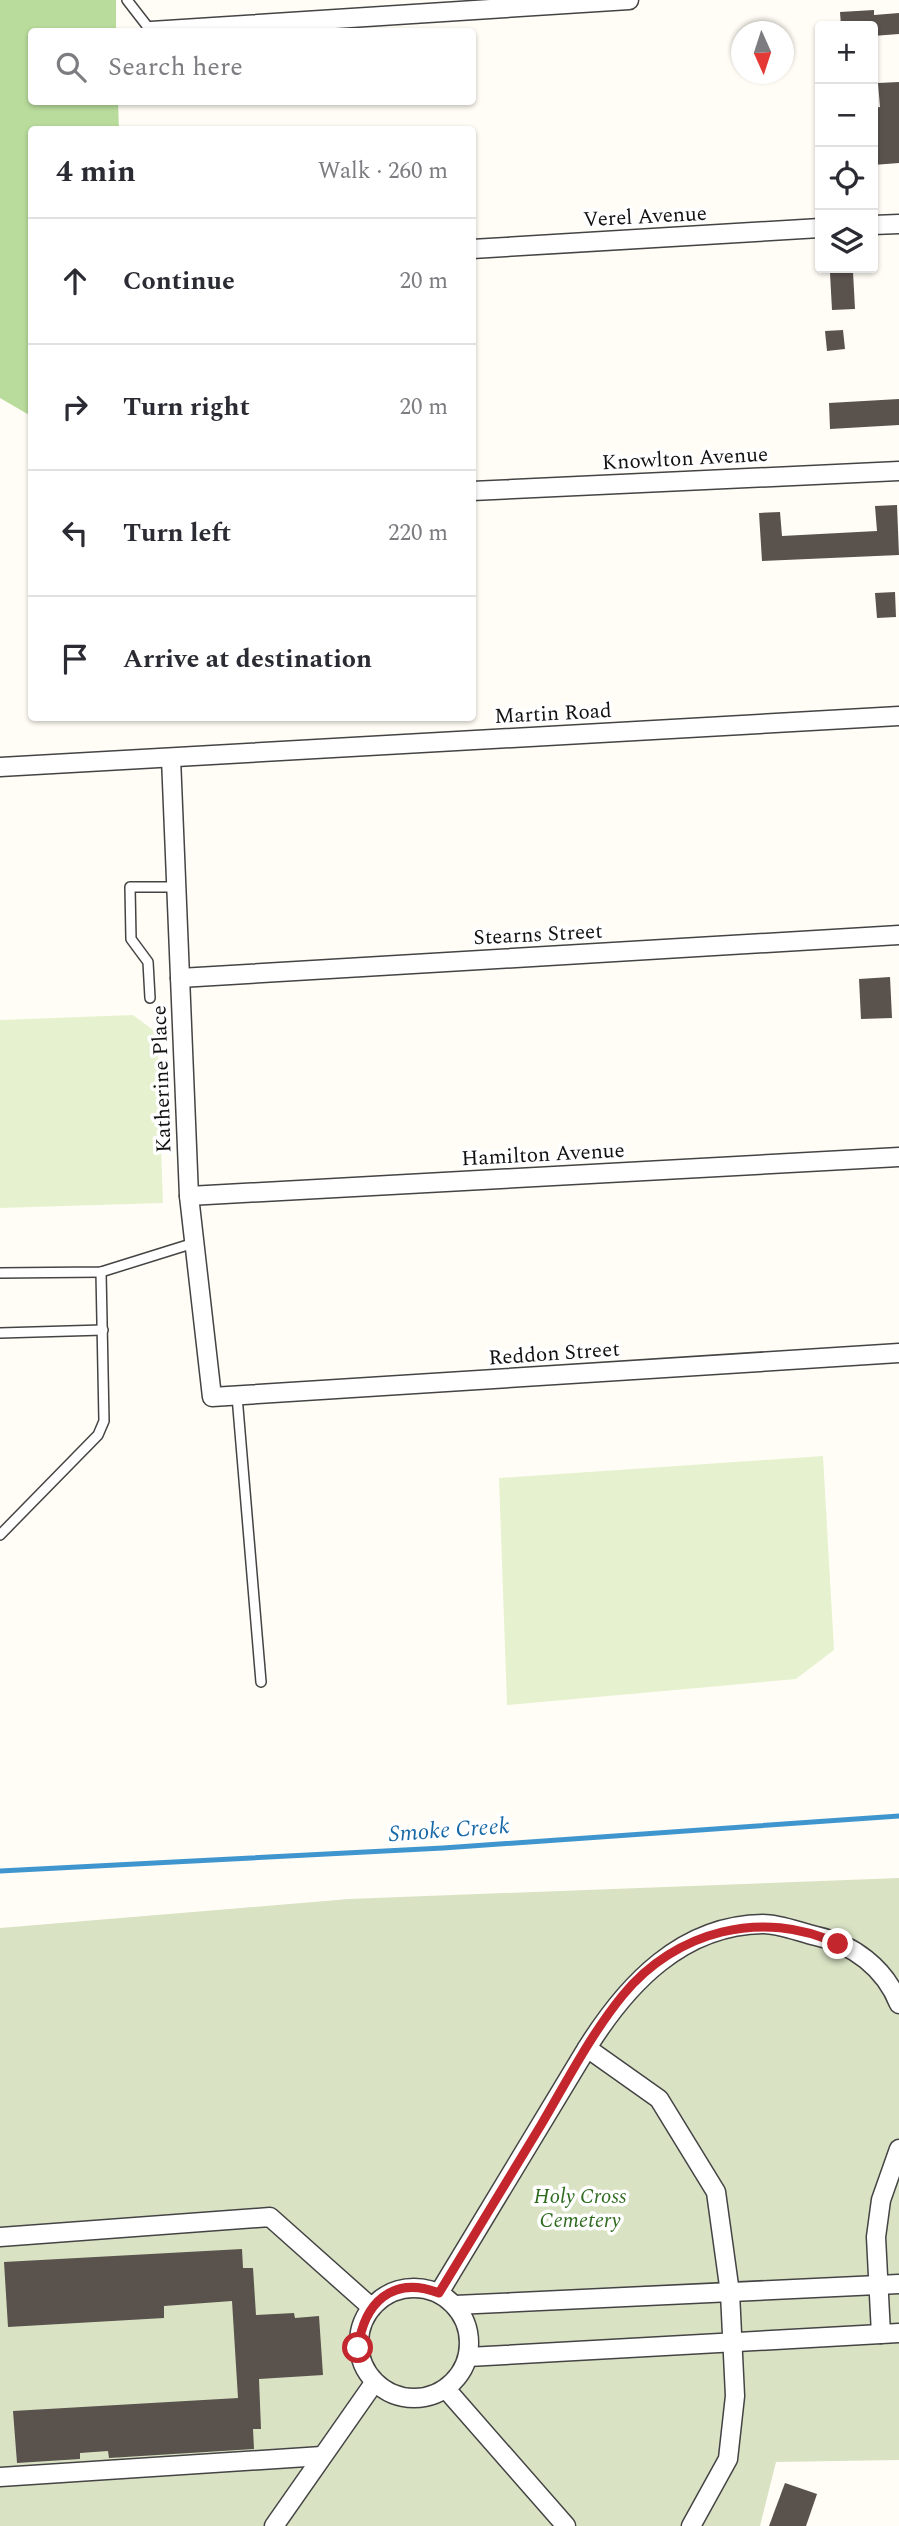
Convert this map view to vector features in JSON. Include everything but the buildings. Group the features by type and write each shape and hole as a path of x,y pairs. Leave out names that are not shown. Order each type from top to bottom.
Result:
{"street":[{"path":"196,28 629,0"},
{"path":"878,225 899,223"},
{"name":"Verel Avenue","path":"476,249 815,228"},
{"name":"Knowlton Avenue","path":"476,491 899,471"},
{"name":"Martin Road","path":"0,766 899,716"},
{"name":"Katherine Place","path":"171,758 189,1196 212,1397"},
{"name":"Stearns Street","path":"180,978 899,935"},
{"name":"Hamilton Avenue","path":"189,1196 899,1157"},
{"name":"Reddon Street","path":"212,1397 899,1353"},
{"path":"439,2293 587,2048 624,1994 661,1960 695,1938 765,1924 827,1938 863,1955 893,1988 899,2004"},
{"path":"587,2048 659,2099 716,2192 730,2293 734,2396 727,2459 691,2526"},
{"path":"468,2357 890,2334 877,2285 876,2237 879,2213 899,2149"},
{"path":"0,2237 270,2217 371,2307"},
{"path":"455,2305 899,2284"},
{"path":"408,2287 439,2293 455,2305 466,2321 470,2340 468,2357 460,2375 446,2389 428,2397 407,2399 388,2393 374,2383 363,2367 358,2348 361,2324 371,2307 389,2293 408,2287"},
{"path":"274,2526 374,2383"},
{"path":"446,2389 565,2526"},
{"path":"0,2477 323,2456"}],"lane":[{"path":"127,0 148,28"},
{"path":"150,998 149,962 131,939 131,887 176,887"},
{"path":"0,1273 101,1272 194,1244"},
{"path":"0,1535 98,1435 104,1421 106,1398 101,1272"},
{"path":"0,1333 103,1330"},
{"path":"237,1396 261,1682"}],"green space":[{"path":"0,0 116,0 116,28 28,28 28,105 118,105 119,126 28,126 28,414 0,398"},
{"path":"133,1015 157,1033 163,1203 0,1208 0,1020"},
{"path":"823,1456 834,1650 796,1679 507,1705 499,1478"},
{"name":"Holy Cross Cemetery","path":"899,1878 899,2460 776,2462 760,2526 0,2526 0,1928 349,1899"}],"waterway":[{"name":"Smoke Creek","path":"0,1871 443,1848 899,1816"}],"route":[{"path":"358,2348 361,2324 371,2307 389,2293 408,2287 427,2288 439,2293 592,2040 624,1994 661,1960 695,1938 765,1924 827,1938 838,1944"}]}
